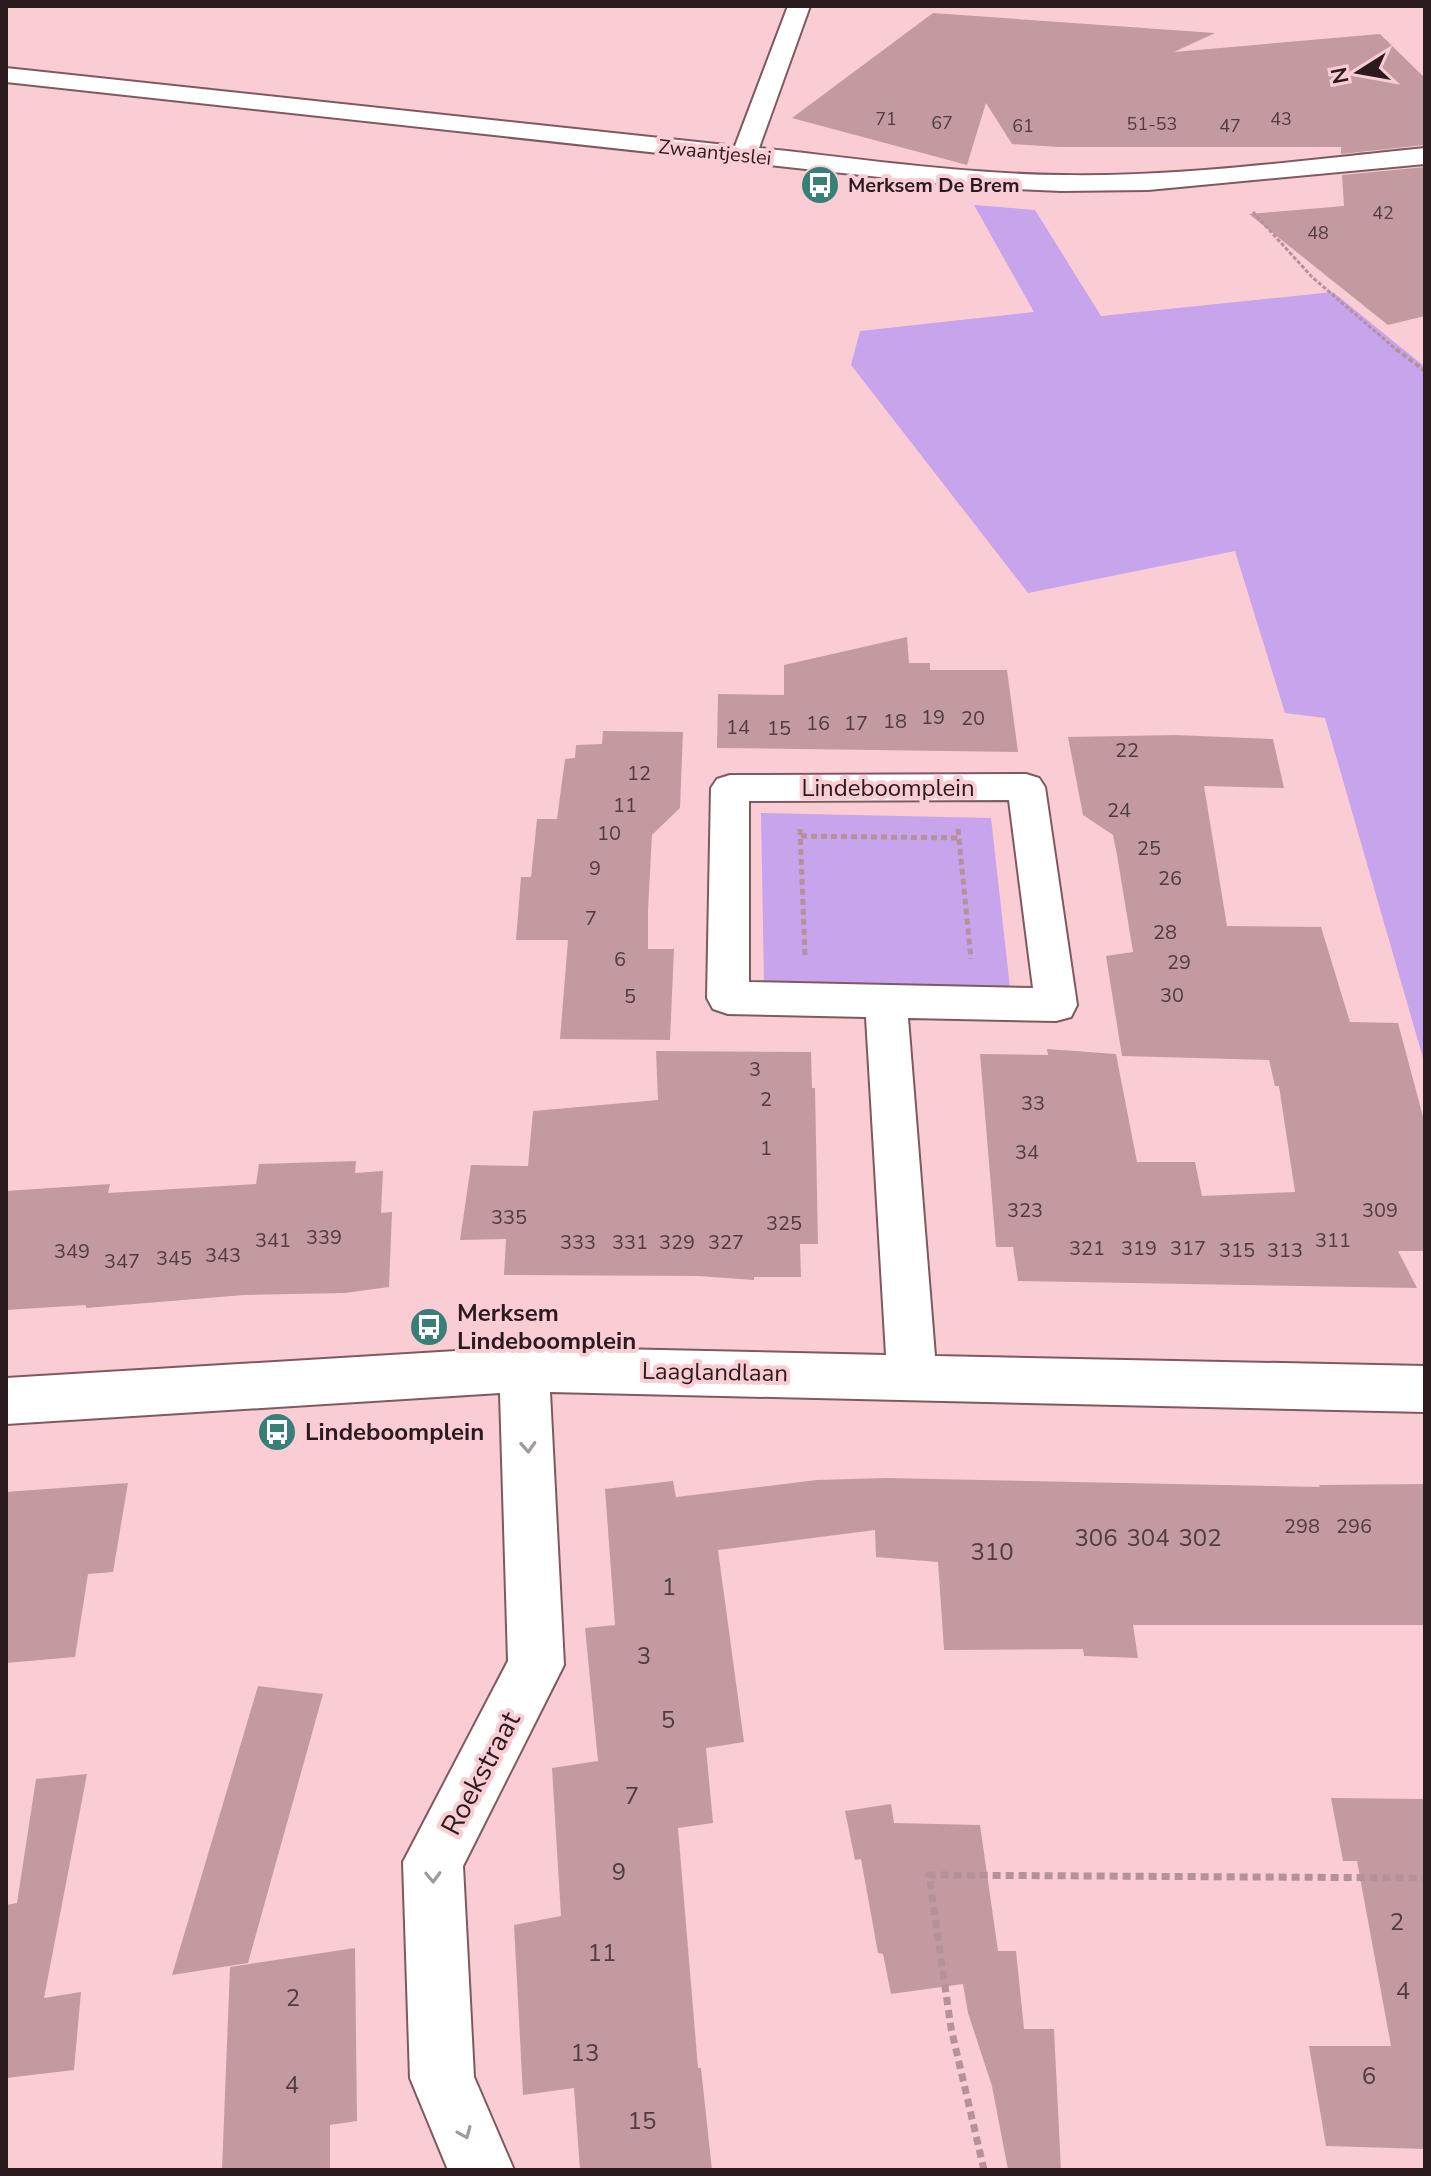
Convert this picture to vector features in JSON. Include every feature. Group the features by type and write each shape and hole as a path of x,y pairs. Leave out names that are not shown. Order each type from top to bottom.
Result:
{"street":[{"path":"744,155 799,6"},
{"name":"Zwaantjeslei","path":"6,75 971,179 1061,183 1148,182 1425,156"},
{"name":"Lindeboomplein","path":"954,787 1026,787 1056,1005 728,998 730,788 954,787"},
{"path":"886,1002 912,1376"},
{"name":"Laaglandlaan","path":"6,1401 524,1369 1425,1389"},
{"name":"Roekstraat","path":"481,2170 442,2078 433,1862 536,1665 524,1369"}],"path":[{"path":"1224,176 1282,249 1376,333 1425,371"},
{"path":"954,787 974,1004"},
{"path":"799,788 806,1000"},
{"path":"801,836 959,838"},
{"path":"984,2170 951,2028 929,1875 1425,1878"}],"shaded area":[{"path":"974,205 1035,210 1101,316 1333,292 1425,367 1425,1065 1325,718 1285,713 1235,551 1028,593 851,365 860,331 1034,312"},
{"path":"761,813 991,818 1010,988 764,984"}],"building":[{"path":"933,13 1215,33 1174,52 1380,34 1425,78 1425,145 1341,154 1341,147 1058,147 1012,144 986,103 967,165 792,118"},
{"path":"1425,167 1425,316 1388,325 1249,214 1344,206 1342,175"},
{"path":"907,637 909,663 930,663 930,670 1007,670 1018,752 717,748 718,694 784,695 784,665"},
{"path":"603,731 683,732 680,808 652,835 648,910 648,949 674,949 670,1040 560,1039 568,940 516,940 521,877 531,877 537,819 557,819 565,759 575,758 576,745 602,744"},
{"path":"1176,735 1273,739 1284,788 1204,786 1227,926 1321,927 1350,1022 1398,1023 1425,1124 1425,1251 1398,1251 1417,1288 1018,1281 1013,1247 996,1247 980,1054 1048,1055 1047,1049 1116,1054 1137,1162 1195,1162 1202,1196 1295,1192 1279,1086 1275,1086 1269,1060 1122,1056 1106,956 1133,952 1117,855 1113,835 1083,815 1068,737"},
{"path":"656,1051 811,1052 812,1088 815,1088 818,1244 800,1244 801,1277 754,1277 754,1280 698,1276 504,1275 506,1239 460,1240 471,1165 528,1166 533,1111 658,1100"},
{"path":"356,1161 355,1173 383,1171 381,1213 392,1212 389,1287 345,1293 244,1295 86,1308 86,1305 6,1310 6,1191 110,1184 108,1193 256,1184 259,1164"},
{"path":"886,1478 1320,1487 1425,1484 1425,1625 1133,1625 1138,1658 1084,1656 1083,1649 944,1650 938,1562 876,1557 875,1530 718,1550 744,1742 706,1748 713,1823 678,1828 698,2068 701,2068 712,2170 580,2170 574,2088 523,2095 514,1925 561,1916 552,1768 598,1761 585,1628 615,1625 605,1489 673,1481 676,1497 817,1480"},
{"path":"128,1483 113,1572 88,1574 75,1657 6,1663 6,1492"},
{"path":"258,1686 323,1694 248,1963 172,1975"},
{"path":"87,1774 44,1998 81,1992 74,2070 6,2078 6,1905 17,1903 36,1779"},
{"path":"1331,1798 1425,1799 1425,2149 1326,2146 1309,2046 1391,2046 1357,1861 1343,1861"},
{"path":"891,1804 894,1823 980,1825 998,1951 1016,1951 1024,2029 1054,2029 1061,2170 1008,2170 992,2086 968,2013 963,1984 891,1994 883,1954 878,1953 861,1859 855,1860 845,1811"},
{"path":"355,1948 357,2121 330,2125 330,2170 222,2170 230,1967"}],"place":[{"name":"Merksem De Brem","path":"820,185"},
{"name":"Merksem Lindeboomplein","path":"429,1327"},
{"name":"Lindeboomplein","path":"277,1432"}]}
